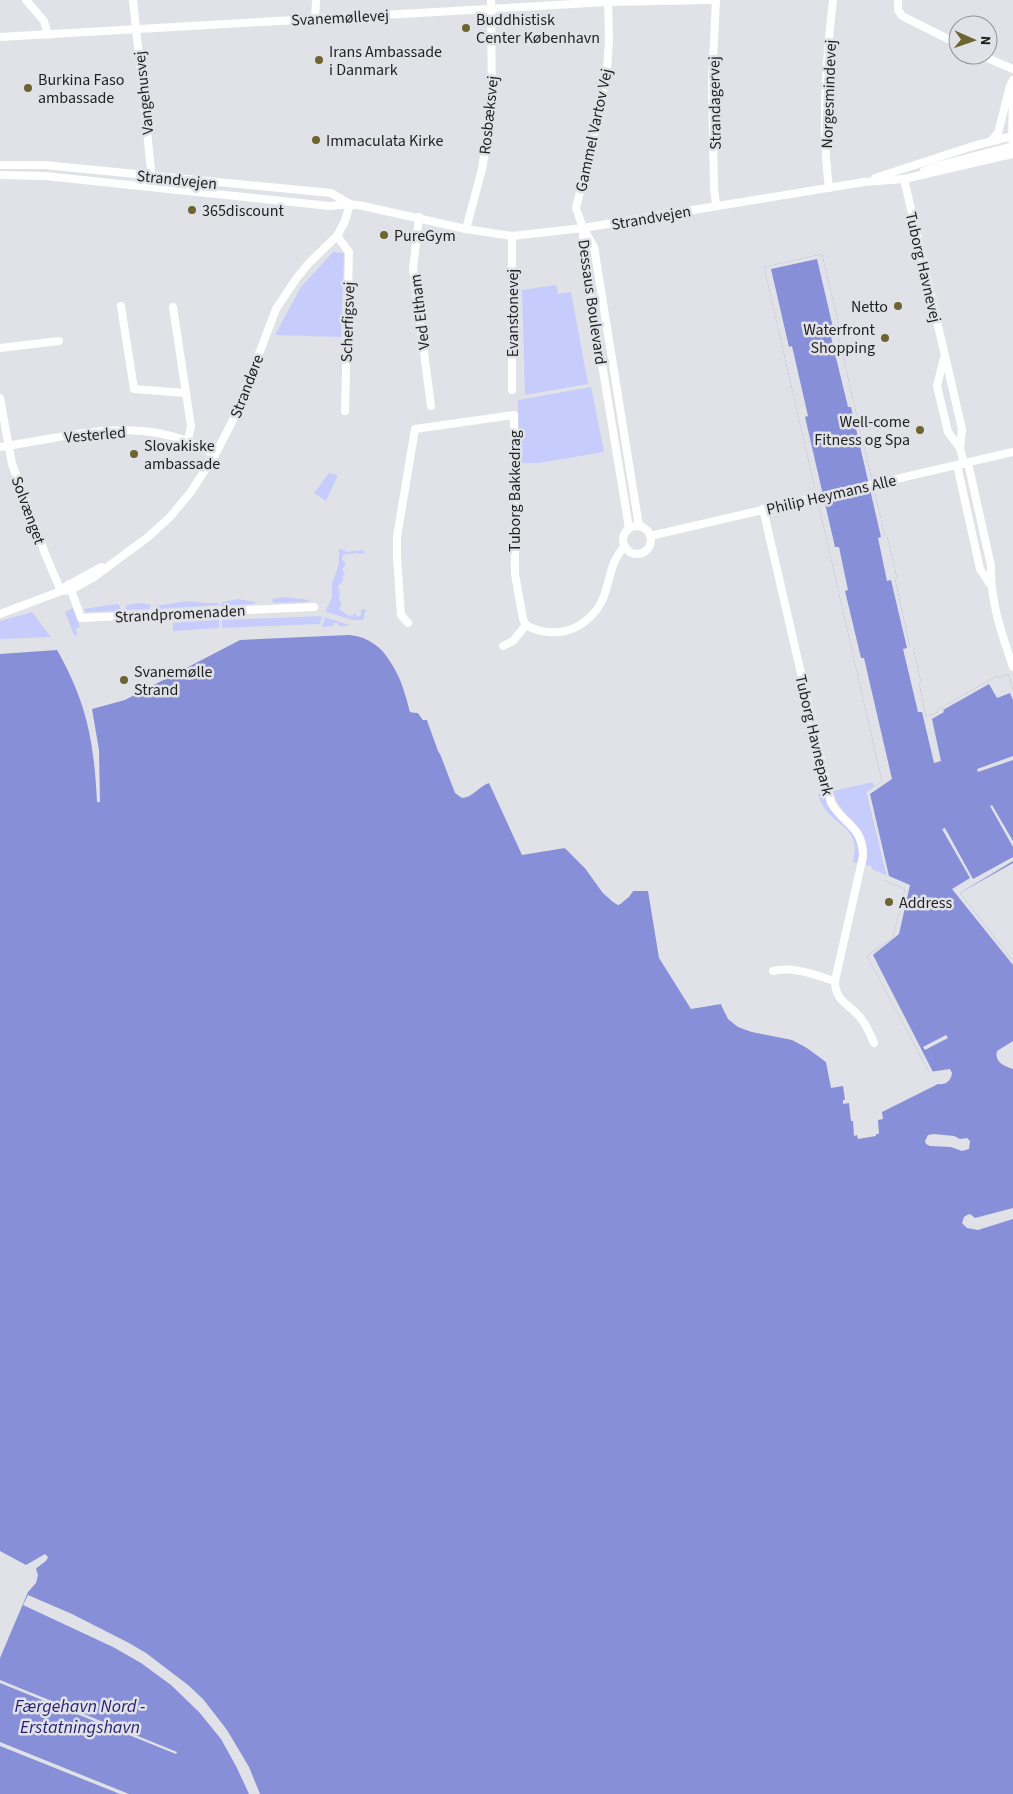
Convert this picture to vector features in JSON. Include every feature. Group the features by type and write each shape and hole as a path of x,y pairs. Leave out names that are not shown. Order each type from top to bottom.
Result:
{"street":[{"path":"26,0 44,21 48,34"},
{"name":"Vangehusvej","path":"133,0 153,187"},
{"path":"315,19 316,0"},
{"name":"Svanemøllevej","path":"0,38 315,19 492,4 710,0"},
{"name":"Strandagervej","path":"716,0 712,81 716,206"},
{"name":"Norgesmindevej","path":"828,188 825,106 827,57 833,0"},
{"path":"898,0 898,10 902,16 948,39"},
{"name":"Gammel Vartov Vej","path":"583,228 576,208 596,127 607,68 609,42 608,1"},
{"name":"Rosbæksvej","path":"466,228 482,168 492,106 492,4"},
{"path":"998,63 1013,69"},
{"path":"991,141 998,133 1013,80"},
{"path":"1013,94 1013,150"},
{"name":"Strandvejen","path":"864,182 946,154 1012,136"},
{"name":"Strandvejen","path":"0,175 45,176 330,206 350,204 512,236 583,228 864,182 904,179 1013,150"},
{"name":"Strandvejen","path":"0,165 44,165 331,193 350,204"},
{"name":"Tuborg Havnevej","path":"904,179 962,429 960,448 980,569 990,584"},
{"name":"Strandøre","path":"61,591 123,556 170,517 190,493 215,455 237,412 276,310 296,279 336,236 345,221 350,204"},
{"name":"Ved Eltham","path":"419,217 413,270 431,406"},
{"name":"Dessaus Boulevard","path":"583,228 594,247 640,526"},
{"name":"Dessaus Boulevard","path":"583,228 583,249 629,528"},
{"name":"Scherfigsvej","path":"336,236 349,252 344,411"},
{"name":"Evanstonevej","path":"512,236 512,390"},
{"path":"121,306 134,389 185,393"},
{"path":"172,307 191,426 188,440"},
{"path":"0,348 59,341"},
{"name":"Tuborg Havnevej","path":"944,356 937,386 948,432 960,448"},
{"name":"Solvænget","path":"0,398 4,446 61,591"},
{"name":"Tuborg Bakkedrag","path":"408,623 401,615 396,557 399,526 415,428 514,415 514,574 523,619 526,624"},
{"name":"Vesterled","path":"4,446 87,432 120,430 163,434 188,440 215,455"},
{"name":"Philip Heymans Alle","path":"650,536 1013,452"},
{"name":"Tuborg Havnevej","path":"963,464 991,566 990,584 999,627 1013,667"},
{"name":"Tuborg Havnepark","path":"763,510 831,803 835,810 856,830 862,846 863,856 836,981"},
{"path":"640,526 650,536 649,545 642,552 631,552 625,546 623,538 629,528 640,526"},
{"path":"503,646 513,640 526,624 545,632 566,631 576,628 592,616 602,604 616,558 625,546"},
{"name":"Strandpromenaden","path":"70,587 80,618 314,606"},
{"path":"0,614 61,591"},
{"path":"772,971 783,968 836,981 835,989 839,997 859,1016 874,1043"}],"shaded area":[{"path":"333,252 344,253 341,337 275,335 301,287"},
{"path":"556,285 558,294 571,292 588,384 525,395 522,290"},
{"path":"591,387 604,452 538,463 519,463 518,400"},
{"path":"329,473 337,475 337,477 326,501 314,493"},
{"path":"339,548 347,552 364,550 364,554 343,555 342,559 346,565 342,569 345,575 343,575 343,581 338,586 340,592 339,599 342,603 339,609 349,616 355,612 358,617 361,615 361,610 366,609 363,620 353,620 326,612 332,597 332,583 339,564"},
{"path":"283,597 310,600 307,602 274,603 272,601 272,599"},
{"path":"238,599 256,602 254,604 221,606 222,602"},
{"path":"188,601 218,603 219,605 157,609 155,606"},
{"path":"140,603 151,605 150,609 125,610 127,605"},
{"path":"117,604 120,606 121,611 86,612 84,609"},
{"path":"73,608 80,627 76,628 77,635 74,635 65,612"},
{"path":"32,612 51,637 0,639 0,621"},
{"path":"322,616 320,624 222,628 222,620"},
{"path":"325,617 349,626 338,626 338,623 333,623 333,626 322,627"},
{"path":"219,620 219,628 173,631 173,623"},
{"path":"873,782 874,787 866,792 886,875 866,865 867,851 861,831 843,811 833,791"},
{"path":"825,793 853,831 860,849 858,863 853,862 855,849 849,832 822,805 818,794"}],"water":[{"name":"Færgehavn Nord - Erstatningshavn","path":"822,254 840,330 837,331 885,536 887,536 897,578 895,579 910,647 913,647 921,682 919,683 926,717 938,712 937,710 997,676 998,678 1008,674 1013,690 1013,863 960,893 1013,961 1013,1041 997,1051 996,1055 998,1061 1013,1069 1013,1794 0,1794 0,1658 28,1592 36,1583 38,1575 36,1569 48,1557 45,1554 26,1565 0,1551 0,654 57,650 82,705 94,760 97,802 100,802 99,750 92,709 125,700 240,640 349,635 362,638 374,644 391,662 403,686 410,712 418,713 423,720 427,720 455,793 462,798 466,797 489,783 522,855 565,848 585,868 603,893 618,905 629,897 633,891 648,891 659,958 691,1009 721,1004 726,1015 741,1028 790,1039 809,1049 826,1062 831,1088 843,1086 845,1100 843,1100 843,1104 849,1103 854,1136 857,1135 858,1139 876,1136 876,1134 879,1134 878,1120 883,1119 882,1112 938,1084 946,1083 951,1078 952,1073 950,1069 929,1072 867,956 893,937 905,889 884,880 884,875 886,875 866,792 882,781 764,267"}],"pier":[{"path":"822,254 840,330 837,331 885,536 887,536 897,578 895,579 910,647 913,647 921,682 919,683 926,717 938,712 937,710 997,676 998,678 1008,674 1013,690 1013,700 1010,693 997,698 989,684 943,710 944,712 932,719 941,761 934,763 922,712 918,712 903,649 907,648 891,580 887,581 878,538 881,537 851,407 848,407 831,337 835,336 817,259 771,269 789,347 792,346 808,416 805,417 835,547 839,547 848,590 845,591 861,658 864,658 892,779 870,794 889,876 910,885 899,934 873,955 933,1072 929,1072 867,956 893,937 905,889 884,880 884,875 886,875 866,792 882,781 764,267"},
{"path":"380,646 382,646 396,665 406,685 412,710 419,711 424,717 429,719 440,750 443,753 440,754 438,751 427,720 423,720 418,713 410,712 404,686"},
{"path":"1013,756 1013,760 978,772 977,769"},
{"path":"992,805 1013,841 1013,847 990,806"},
{"path":"945,828 973,879 1013,857 1013,861 960,893 1013,961 1013,965 952,889 970,878 942,829"},
{"path":"568,847 587,866 605,891 618,902 632,888 647,888 648,891 633,891 618,905 603,893 585,868 565,848"},
{"path":"721,1004 723,1004 730,1017 739,1025 753,1030 793,1038 817,1051 826,1058 826,1062 792,1040 752,1032 738,1027 728,1019"},
{"path":"946,1035 948,1038 925,1050 923,1047"},
{"path":"928,1135 954,1136 960,1139 967,1138 970,1141 969,1149 962,1151 951,1147 930,1146 926,1144 925,1141"},
{"path":"1013,1208 1013,1219 978,1230 967,1228 962,1223 964,1217 970,1214 975,1218"},
{"path":"28,1595 72,1614 129,1643 146,1653 188,1685 203,1699 227,1730 249,1767 260,1794 249,1794 221,1739 199,1712 171,1685 141,1663 113,1647 23,1605"},
{"path":"0,1680 177,1752 176,1754 0,1683"},
{"path":"0,1742 129,1794 120,1794 0,1746"}],"place":[{"name":"Buddhistisk Center København","path":"466,28"},
{"name":"Irans Ambassade i Danmark","path":"319,60"},
{"name":"Burkina Faso ambassade","path":"28,88"},
{"name":"Immaculata Kirke","path":"316,140"},
{"name":"365discount","path":"192,210"},
{"name":"PureGym","path":"384,235"},
{"name":"Netto","path":"898,306"},
{"name":"Waterfront Shopping","path":"885,338"},
{"name":"Well-come Fitness og Spa","path":"920,430"},
{"name":"Slovakiske ambassade","path":"134,454"},
{"name":"Svanemølle Strand","path":"124,680"},
{"name":"Address","path":"889,902"}]}
